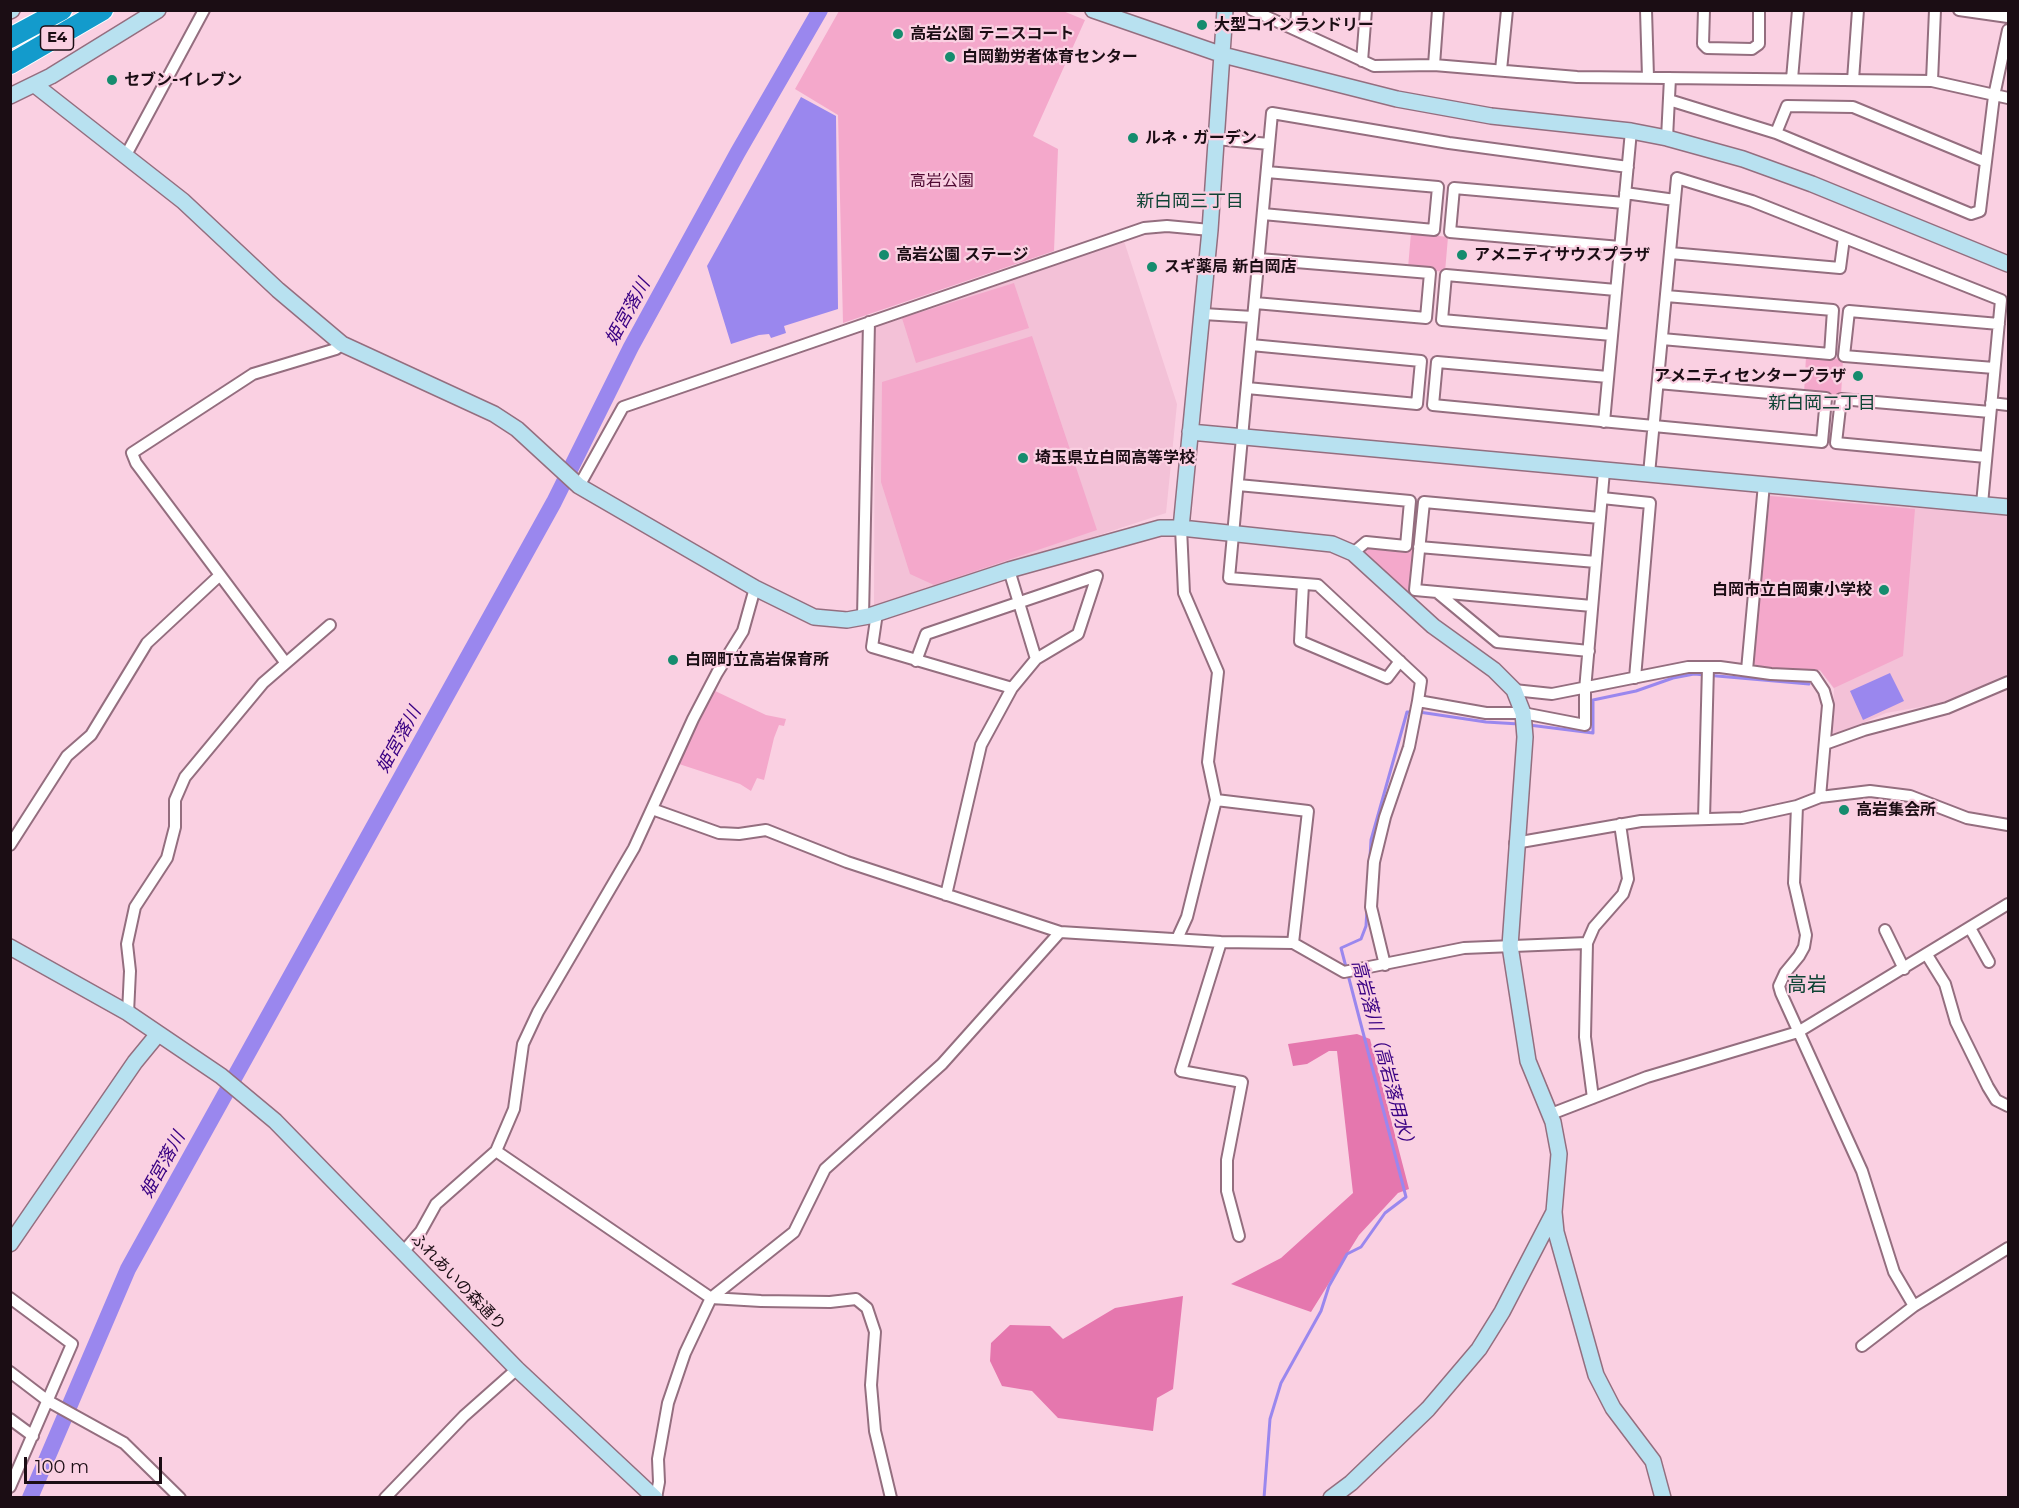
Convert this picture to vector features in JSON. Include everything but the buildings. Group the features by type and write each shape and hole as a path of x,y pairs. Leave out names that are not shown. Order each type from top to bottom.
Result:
{"highway":[{"name":"E4","path":"10,38 62,10"},
{"name":"E4","path":"10,64 104,10"}],"street":[{"path":"10,96 35,85 158,10"},
{"path":"126,155 204,10"},
{"path":"1093,10 1223,55 1421,103 1491,116 1631,131 1667,138 1743,159 1812,184 2008,264"},
{"path":"1177,939 1187,917 1216,801 1208,762 1218,672 1184,593 1181,528 1203,314 1225,10"},
{"path":"1252,10 1374,66 1434,65 1577,77 1932,81 2008,98"},
{"path":"1296,30 1297,10"},
{"path":"1362,61 1366,10"},
{"path":"1434,65 1438,10"},
{"path":"1501,70 1507,10"},
{"path":"1646,10 1648,77"},
{"path":"1704,10 1703,44 1707,48 1741,49 1752,49 1759,44 1759,10"},
{"path":"1792,79 1798,10"},
{"path":"1853,80 1858,10"},
{"path":"1932,81 1935,10"},
{"path":"1959,10 2008,17"},
{"path":"1669,100 1776,133 1971,214 1980,211 1994,96 2008,30"},
{"path":"1667,138 1670,78"},
{"path":"35,85 183,201 278,290 342,344 494,414 518,429 579,486 755,588 814,616 847,620 870,615 1009,570 1160,528 1181,528 1332,544 1353,553 1433,626 1494,670 1514,690 1523,713 1525,737 1515,843 1510,946 1528,1061 1551,1114 1559,1154 1554,1212 1556,1232 1596,1375 1613,1408 1653,1461 1663,1497"},
{"path":"1776,133 1787,106 1852,107 1986,162"},
{"path":"1385,965 1371,907 1374,862 1384,817 1409,747 1421,681 1318,585 1229,578 1272,113 1449,143 1628,167"},
{"path":"1604,422 1631,131"},
{"path":"1216,139 1269,144"},
{"path":"1263,214 1434,230 1438,187 1267,172"},
{"path":"1650,474 1677,178 1752,201 2001,300 1982,504"},
{"path":"1620,248 1450,232 1454,188 1675,200"},
{"path":"579,486 623,407 1144,228 1167,226 1210,230"},
{"path":"1670,253 1840,268 1844,238"},
{"path":"1255,303 1426,318 1430,273 1259,259"},
{"path":"1612,335 1442,320 1446,275 1616,290"},
{"path":"1662,339 1830,354 1833,310 1666,296"},
{"path":"1994,368 1844,356 1849,311 1999,324"},
{"path":"1203,314 1253,317"},
{"path":"869,322 872,647 1012,688"},
{"path":"285,662 136,463 132,453 253,374 336,349 342,344"},
{"path":"1247,388 1417,404 1422,361 1251,345"},
{"path":"1608,377 1437,362 1433,405 1822,442 1826,398 1658,383"},
{"path":"1986,457 1836,443 1841,399 1991,407 2008,405"},
{"path":"1190,432 2008,507"},
{"path":"1418,701 1486,712 1523,713 1585,725 1585,690 1604,471"},
{"path":"1747,670 1764,484"},
{"path":"1238,485 1410,501 1406,546 1366,542 1353,553"},
{"path":"1602,498 1650,503 1635,678"},
{"path":"1592,606 1415,590 1424,502 1600,518"},
{"path":"1419,547 1596,562"},
{"path":"1009,570 1036,658"},
{"path":"10,845 68,756 91,735 147,643 220,575"},
{"path":"916,661 926,634 1097,576 1078,634 1036,658 1012,688 981,745 946,896"},
{"path":"1303,584 1300,641 1387,678 1400,661"},
{"path":"403,1252 422,1232 436,1204 496,1151 514,1109 523,1044 538,1012 634,848 717,673 743,631 755,588"},
{"path":"1438,593 1497,642 1589,651"},
{"path":"128,1013 130,971 127,944 135,907 167,858 175,827 175,800 185,777 238,711 285,662 330,625"},
{"path":"1704,819 1708,667"},
{"path":"1514,690 1552,694 1585,690 1662,671 1708,667 1814,676 1824,691 1828,705 1820,797"},
{"path":"1825,744 1864,730 1947,708 2008,682"},
{"path":"1515,843 1641,821 1742,818 1797,806 1820,797 1870,791 1911,796 1966,818 2008,825"},
{"path":"1216,801 1308,812 1293,943"},
{"path":"1797,806 1794,883 1806,935 1804,947 1785,973 1779,986 1862,1171 1894,1272 1914,1306"},
{"path":"652,809 719,834 766,830 847,862 1060,932 1221,942 1293,943 1344,972 1464,948 1587,943"},
{"path":"1593,1098 1585,1037 1587,943 1594,927 1623,894 1628,879 1620,824"},
{"path":"1551,1114 1647,1077 1798,1032 2008,904"},
{"path":"1970,928 1989,962"},
{"path":"1885,930 1904,969"},
{"path":"656,1497 658,1459 668,1403 685,1353 711,1298 794,1232 825,1169 942,1064 1060,932"},
{"path":"1221,942 1181,1071 1242,1082 1227,1160 1227,1191 1239,1236"},
{"path":"10,947 128,1013 158,1034 135,1062 10,1244"},
{"path":"1927,955 1945,984 1956,1022 1988,1087 1996,1100 2008,1106"},
{"name":"ふれあいの森通り","path":"158,1034 224,1078 275,1121 517,1369 656,1497"},
{"path":"496,1151 711,1298 784,1302 856,1299 867,1308 875,1332 871,1385 875,1431 891,1497"},
{"path":"1331,1497 1351,1483 1428,1408 1479,1349 1502,1312 1554,1212"},
{"path":"1862,1346 1914,1306 2008,1248"},
{"path":"10,1298 72,1344 51,1402 15,1465 10,1487"},
{"path":"385,1497 464,1416 517,1369"},
{"path":"10,1372 51,1402 124,1443 180,1497"},
{"path":"10,1419 33,1436"}],"shaded area":[{"path":"801,97 836,116 838,309 784,326 786,333 771,338 769,334 759,335 731,344 707,266"},
{"name":"埼玉県立白岡高等学校","path":"1124,241 1177,404 1166,513 878,608 874,605 875,327 877,323"},
{"name":"白岡市立白岡東小学校","path":"1770,495 2008,516 2008,674 1943,703 1886,713 1835,735 1832,732 1834,689 1820,671 1773,669 1752,664"},
{"path":"1890,673 1904,701 1863,720 1850,691"},
{"path":"1357,1034 1370,1039 1409,1189 1398,1193 1359,1235 1311,1312 1231,1284 1281,1258 1353,1193 1337,1051 1329,1051 1307,1064 1293,1066 1288,1044"},
{"path":"1183,1296 1173,1389 1157,1398 1153,1431 1058,1418 1032,1391 1002,1386 990,1361 991,1343 1010,1325 1050,1326 1063,1339 1115,1308"}],"green space":[{"name":"高岩公園","path":"839,11 1063,11 1085,20 1033,136 1058,149 1054,251 843,323 838,115 795,89"},
{"path":"1411,233 1448,237 1445,272 1408,268"},
{"path":"1014,283 1029,328 916,363 902,318"},
{"path":"1032,336 1097,530 934,585 910,574 881,482 882,382"},
{"path":"1806,356 1843,359 1841,396 1804,394"},
{"path":"1770,496 1915,509 1903,656 1834,688 1820,670 1773,669 1753,664"},
{"path":"1370,546 1415,549 1411,599 1363,554"},
{"path":"713,690 766,715 786,719 784,726 779,725 774,738 764,780 757,778 751,791 740,784 676,763"}],"waterway":[{"name":"姫宮落川","path":"30,1498 128,1269 554,502 631,347 738,152 820,10"},
{"name":"高岩落川（高岩落用水）","path":"1529,725 1593,733 1593,700 1636,691 1673,678 1694,674 1809,684"},
{"name":"高岩落川（高岩落用水）","path":"1264,1498 1270,1419 1281,1383 1321,1311 1329,1286 1347,1254 1361,1247 1385,1213 1406,1197 1341,948 1361,939 1366,926 1371,840 1407,712 1412,712"},
{"name":"高岩落川（高岩落用水）","path":"1419,712 1486,722 1519,724"}],"place":[{"name":"大型コインランドリー","path":"1202,25"},
{"name":"高岩公園 テニスコート","path":"898,34"},
{"name":"白岡勤労者体育センター","path":"950,57"},
{"name":"セブン-イレブン","path":"112,80"},
{"name":"ルネ・ガーデン","path":"1133,138"},
{"name":"高岩公園 ステージ","path":"884,255"},
{"name":"アメニティサウスプラザ","path":"1462,255"},
{"name":"スギ薬局 新白岡店","path":"1152,267"},
{"name":"アメニティセンタープラザ","path":"1858,376"},
{"name":"埼玉県立白岡高等学校","path":"1023,458"},
{"name":"白岡市立白岡東小学校","path":"1884,590"},
{"name":"白岡町立高岩保育所","path":"673,660"},
{"name":"高岩集会所","path":"1844,810"}],"district":[{"name":"新白岡三丁目","path":"1190,202"},
{"name":"新白岡二丁目","path":"1822,404"},
{"name":"高岩","path":"1807,985"}]}
